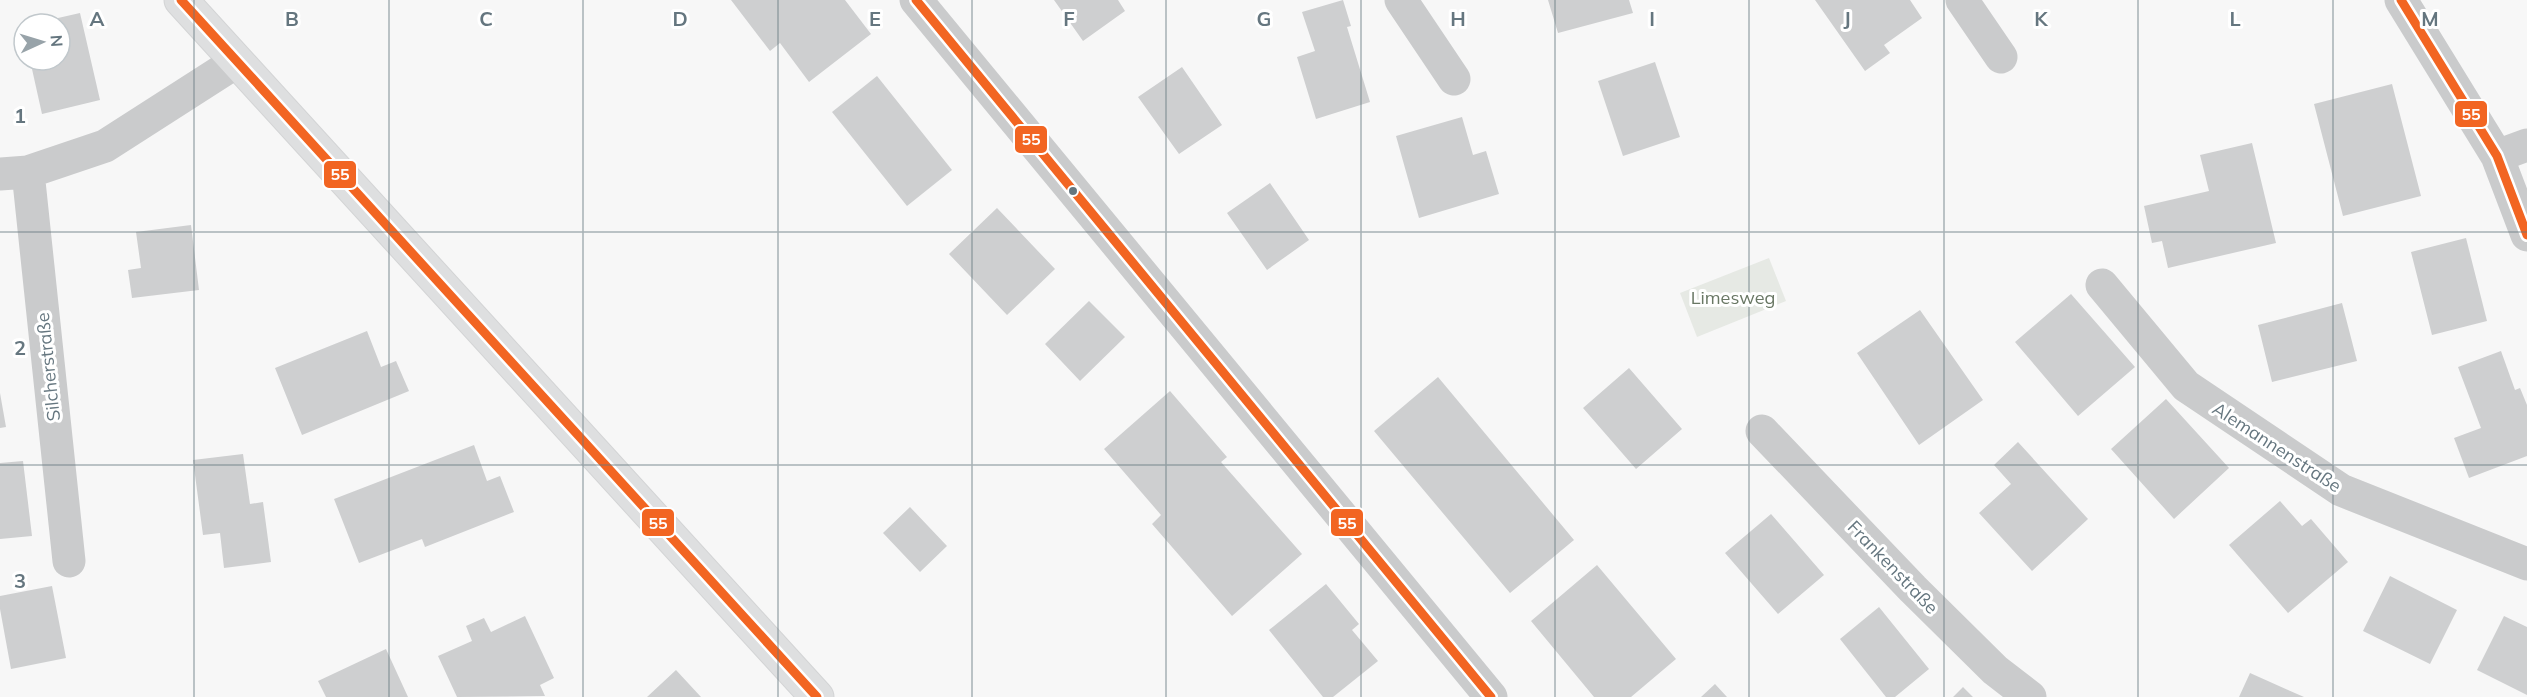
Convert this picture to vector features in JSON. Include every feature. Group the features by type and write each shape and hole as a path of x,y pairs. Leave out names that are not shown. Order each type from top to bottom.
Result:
{"main road":[{"path":"181,0 817,697"}],"street":[{"path":"916,0 1491,697"},
{"path":"1401,0 1454,80"},
{"path":"1962,0 2001,57"},
{"path":"2401,0 2497,156 2527,235"},
{"name":"Silcherstraße","path":"69,561 14,173 105,146 236,62"},
{"path":"2497,156 2527,145"},
{"name":"Alemannenstraße","path":"2102,285 2186,386 2341,490 2527,564"},
{"name":"Frankenstraße","path":"1761,431 1995,670 2030,697"}],"green space":[{"name":"Limesweg","path":"1769,258 1786,301 1697,337 1680,293"}],"building":[{"path":"731,0 845,0 871,34 809,82 780,43 770,51"},
{"path":"1054,0 1118,0 1125,11 1083,41"},
{"path":"1343,0 1351,26 1347,27 1370,102 1316,119 1297,57 1315,51 1302,12"},
{"path":"1548,0 1629,0 1633,13 1558,33"},
{"path":"1815,0 1910,0 1922,18 1884,45 1890,53 1865,71"},
{"path":"80,13 100,100 42,114 33,72 72,72 72,15"},
{"path":"1655,62 1680,137 1623,156 1598,81"},
{"path":"1182,67 1222,125 1179,154 1138,97"},
{"path":"877,76 952,170 907,206 832,112"},
{"path":"2392,84 2421,196 2343,216 2314,104"},
{"path":"1462,117 1473,155 1486,151 1499,194 1419,218 1396,136"},
{"path":"2252,143 2276,243 2168,268 2162,241 2152,243 2144,206 2209,191 2200,155"},
{"path":"1270,183 1309,240 1267,270 1227,213"},
{"path":"997,208 1055,269 1007,315 949,254"},
{"path":"191,225 199,290 132,298 128,270 141,268 136,232"},
{"path":"2466,238 2487,321 2432,335 2411,252"},
{"path":"2071,294 2135,367 2078,416 2015,342"},
{"path":"1089,301 1125,337 1080,381 1045,344"},
{"path":"2342,303 2357,361 2272,382 2258,325"},
{"path":"1920,310 1983,400 1919,445 1857,353"},
{"path":"367,331 381,367 396,361 409,391 302,435 275,368"},
{"path":"2501,351 2515,390 2520,388 2527,405 2527,456 2469,478 2454,438 2481,428 2458,367"},
{"path":"1629,368 1682,429 1636,469 1583,408"},
{"path":"1438,377 1574,540 1510,593 1374,431"},
{"path":"1170,391 1227,457 1221,462 1302,554 1232,616 1152,524 1161,515 1104,449"},
{"path":"0,393 6,427 0,428"},
{"path":"2166,399 2229,468 2174,519 2111,449"},
{"path":"2018,442 2088,519 2032,571 1979,513 2011,484 1994,465"},
{"path":"474,445 487,481 500,476 514,512 425,547 422,539 359,563 334,499"},
{"path":"243,454 250,504 263,502 271,562 224,568 220,533 203,535 193,460"},
{"path":"23,461 32,536 0,539 0,463"},
{"path":"2280,501 2302,526 2311,519 2348,562 2288,613 2229,545"},
{"path":"910,507 947,546 920,572 883,533"},
{"path":"1771,514 1824,575 1778,614 1725,553"},
{"path":"1597,565 1676,659 1631,697 1594,697 1531,621"},
{"path":"2390,576 2457,610 2430,664 2363,631"},
{"path":"1326,584 1359,624 1352,630 1378,661 1333,697 1323,697 1269,630"},
{"path":"52,586 66,658 11,669 0,609 0,596"},
{"path":"1879,607 1929,669 1895,697 1886,697 1840,639"},
{"path":"525,616 554,678 540,685 545,696 457,697 438,656 472,641 466,626 484,618 491,632"},
{"path":"2504,616 2527,627 2527,695 2477,670"},
{"path":"386,649 408,697 326,697 318,681"},
{"path":"676,670 701,697 647,697"},
{"path":"2250,673 2288,690 2304,697 2239,697"},
{"path":"1715,684 1727,697 1701,697"},
{"path":"1963,687 1973,697 1953,697"}],"transit line":[{"name":"55","path":"181,0 817,697"},
{"name":"55","path":"916,0 1491,697"},
{"name":"55","path":"2401,0 2497,156 2527,235"}]}
